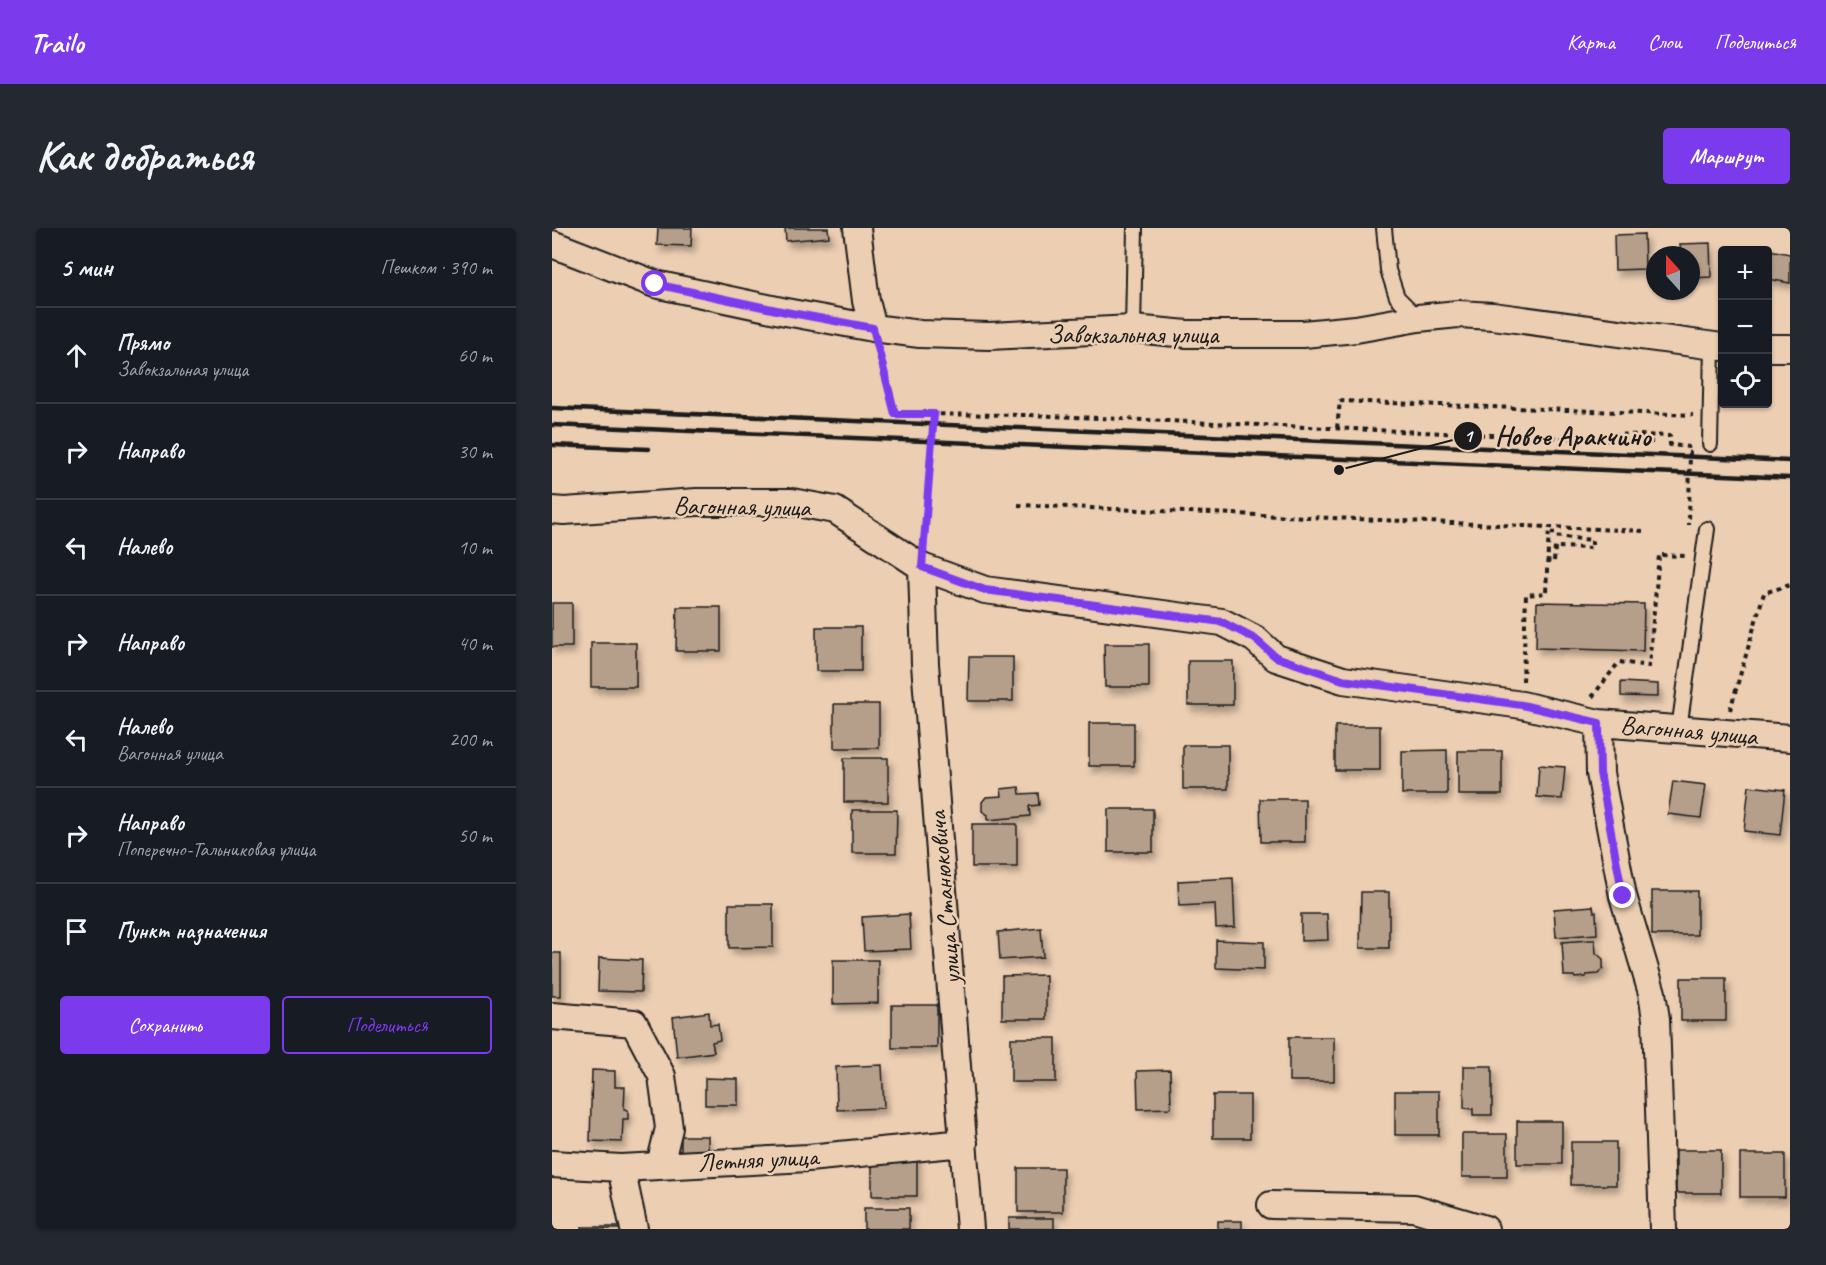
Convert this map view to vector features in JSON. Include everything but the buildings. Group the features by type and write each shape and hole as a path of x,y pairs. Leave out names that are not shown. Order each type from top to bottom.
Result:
{"street":[{"path":"857,228 866,301 873,328"},
{"name":"Завокзальная улица","path":"552,244 655,284 786,312 920,334 989,336 1133,329 1187,334 1303,334 1356,329 1418,318 1458,314 1493,316 1717,347"},
{"path":"1772,348 1790,348"},
{"name":"Вагонная улица","path":"552,510 697,502 792,502 835,510 922,567 985,590 1222,622 1255,639 1276,657 1343,680 1522,705 1590,721 1790,738"},
{"name":"улица Станюковича","path":"922,567 925,664 970,1229"},
{"path":"1590,721 1623,896 1652,993 1656,1019 1663,1229"},
{"path":"552,1016 634,1023 662,1076 669,1128 660,1165"},
{"name":"Летняя улица","path":"552,1164 621,1168 808,1158 964,1143"},
{"path":"621,1168 634,1229"},
{"path":"1271,1205 1414,1208 1485,1229"}],"lane":[{"path":"1133,329 1135,228"},
{"path":"1384,228 1388,270 1397,297 1418,318"},
{"path":"1710,444 1710,415 1717,347"},
{"path":"1679,729 1707,529"}],"path":[{"path":"873,328 895,414 1029,415 1653,442"},
{"path":"1337,428 1340,402 1710,415"},
{"path":"922,567 934,414"},
{"path":"1610,440 1610,434 1670,436 1670,445 1690,447 1689,534"},
{"path":"1017,505 1645,531"},
{"path":"1522,705 1526,594 1546,593 1546,561 1551,527"},
{"path":"1546,561 1554,562 1555,547 1592,548 1592,540 1553,536 1551,527"},
{"path":"1590,721 1590,699 1619,662 1649,666 1659,555 1688,556"},
{"path":"1723,733 1764,593 1790,585"}],"railway":[{"path":"552,408 1790,461"},
{"path":"552,425 1790,478"},
{"path":"552,445 649,449"}],"place":[{"name":"Новое Аракчино","path":"1339,470"}],"route":[{"path":"655,284 873,328 895,414 934,414 922,567 985,590 1222,622 1255,639 1276,657 1343,680 1522,705 1599,723 1600,773 1623,896"}]}
